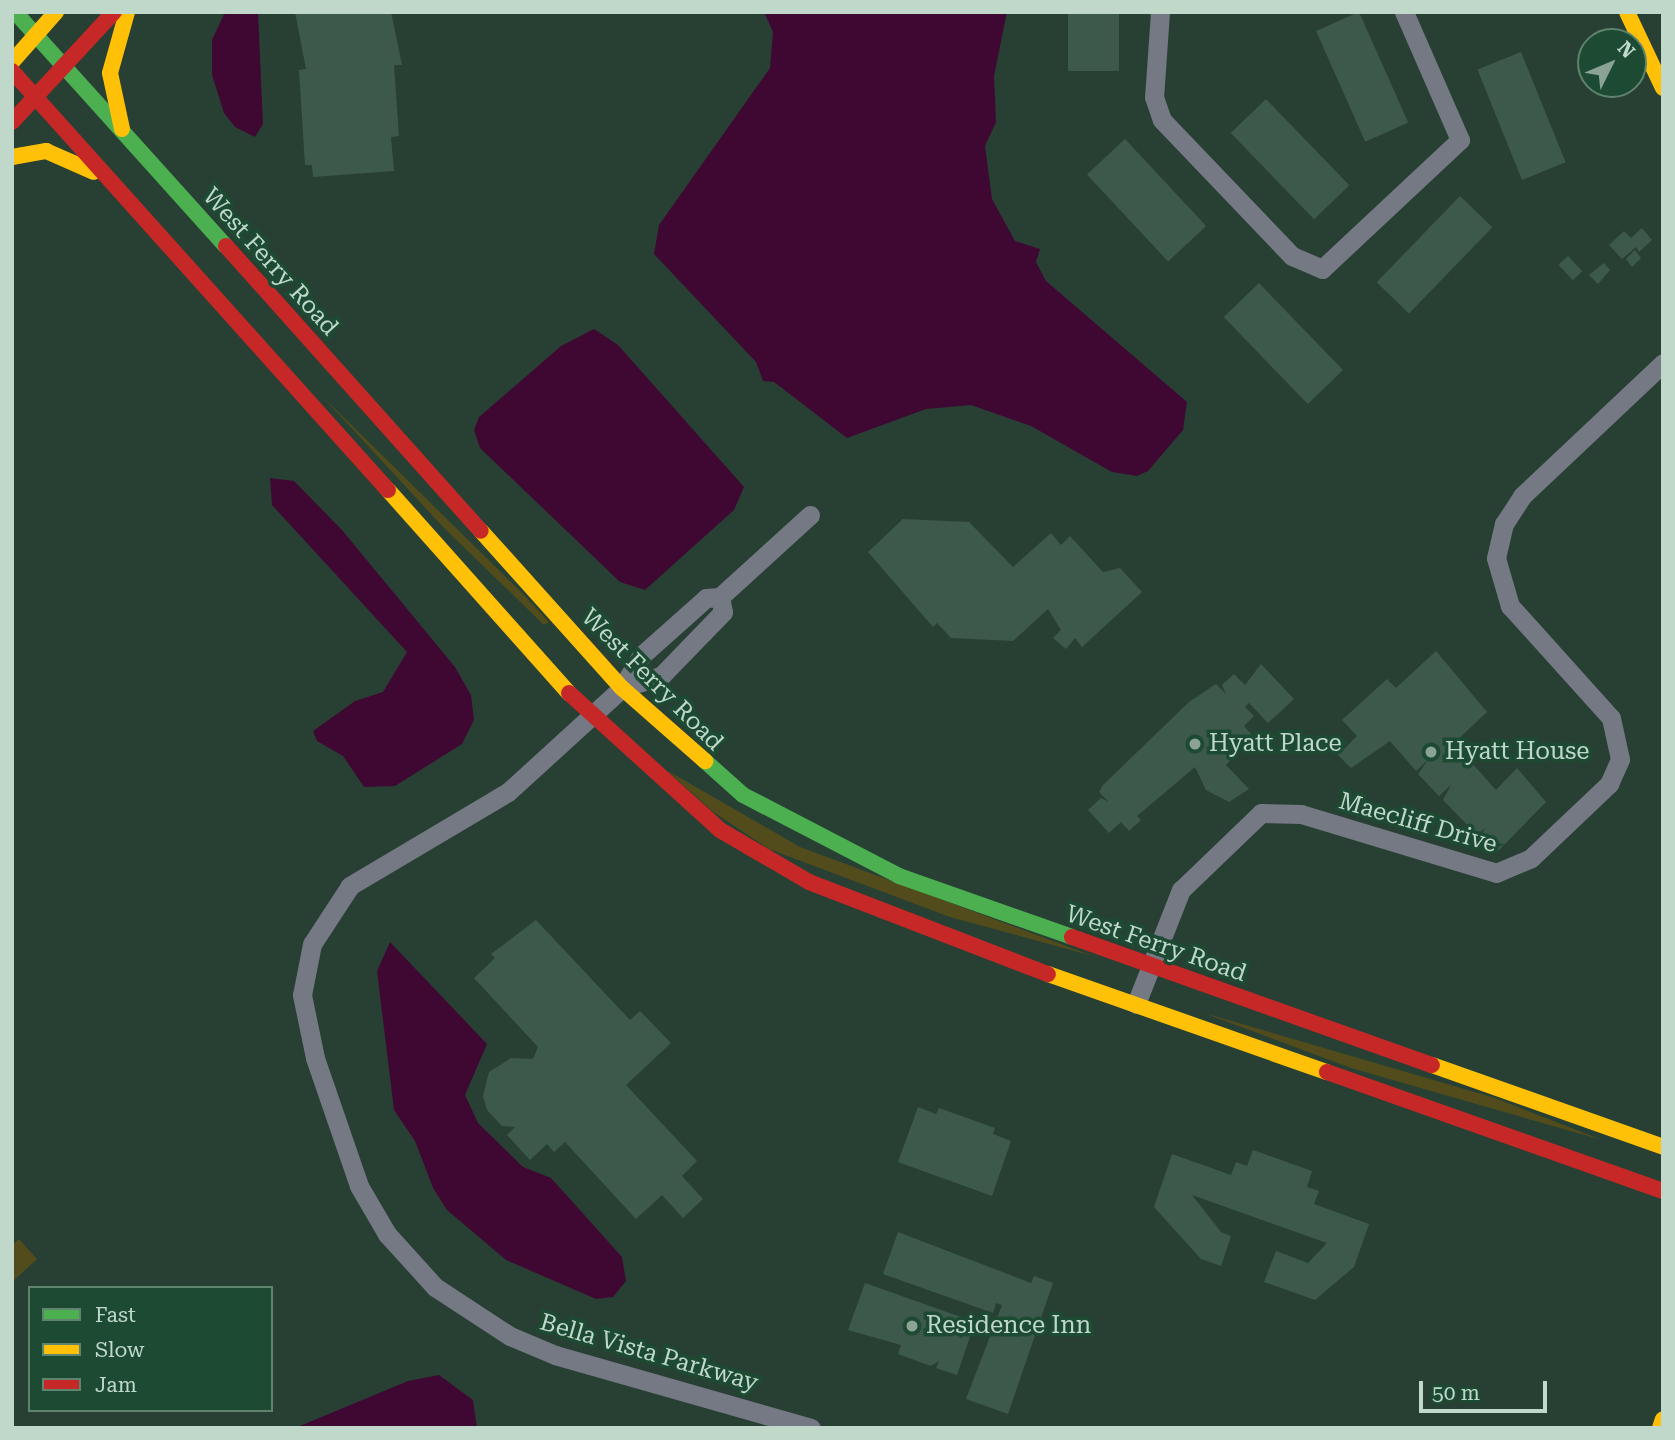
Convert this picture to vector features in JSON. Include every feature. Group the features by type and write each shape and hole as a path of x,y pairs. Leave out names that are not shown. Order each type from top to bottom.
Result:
{"main road":[{"name":"West Ferry Road","path":"15,12 622,688 711,772 824,843 921,885 1663,1147"},
{"path":"12,62 56,12"},
{"path":"12,121 65,68 114,12"},
{"path":"122,132 110,73 127,12"},
{"path":"1627,12 1657,57 1663,88"},
{"path":"12,71 590,716 682,801 809,882 912,926 1663,1191"},
{"path":"12,158 55,153 108,180"},
{"path":"1642,1140 1663,1139"},
{"path":"1633,1181 1663,1208"},
{"path":"1660,1428 1663,1419"}],"street":[{"path":"1160,12 1154,97 1161,120 1292,256 1322,269 1460,140 1404,12"},
{"name":"Maecliff Drive","path":"1136,1004 1149,965 1181,890 1261,813 1301,814 1496,873 1531,858 1609,784 1620,759 1611,718 1510,606 1497,574 1497,549 1507,517 1534,483 1663,363"},
{"path":"622,688 641,656 706,598 720,597 810,515"},
{"path":"622,688 661,676 723,612 720,597"},
{"name":"Bella Vista Parkway","path":"622,688 481,812 383,862 342,895 312,944 303,980 315,1058 373,1211 417,1270 466,1311 555,1355 811,1428"}],"shaded area":[{"path":"225,12 258,12 263,124 255,137 235,127 224,113 212,75 212,40"},
{"path":"764,12 1007,12 994,76 996,122 985,146 992,199 1015,241 1040,249 1036,262 1046,281 1187,402 1183,430 1148,471 1137,476 1112,472 1031,426 971,405 926,409 847,438 774,382 763,381 756,362 654,254 659,225 770,68 773,32"},
{"path":"594,329 618,345 744,487 734,510 645,590 620,582 480,448 474,430 479,417 561,346"},
{"path":"322,396 549,622 544,625 444,528"},
{"path":"270,478 294,481 342,530 455,667 471,695 474,720 462,744 395,786 364,787 343,756 317,741 313,731 355,701 383,692 407,652 272,505"},
{"path":"668,771 800,847 1093,956 950,917 769,849 712,811"},
{"path":"390,942 487,1044 465,1095 478,1123 523,1167 551,1178 622,1257 626,1281 613,1297 596,1299 506,1260 447,1210 433,1188 415,1141 394,1110 377,971"},
{"path":"1204,1013 1495,1098 1602,1140 1351,1068"},
{"path":"19,1239 37,1259 12,1282 12,1245"},
{"path":"439,1375 473,1400 477,1428 295,1428 408,1381"}],"building":[{"path":"295,12 391,12 402,65 394,65 399,136 391,137 394,171 313,177 312,165 305,165 299,70 306,69"},
{"path":"1068,12 1119,12 1119,71 1068,71"},
{"path":"1359,12 1408,123 1365,142 1316,31"},
{"path":"1521,52 1566,162 1522,180 1477,70"},
{"path":"1266,99 1349,185 1314,219 1231,133"},
{"path":"1125,139 1206,226 1168,261 1087,174"},
{"path":"1460,196 1492,227 1409,314 1377,282"},
{"path":"1642,228 1652,240 1639,252 1636,247 1622,259 1609,245 1624,231 1631,238"},
{"path":"1635,250 1641,258 1632,267 1626,259"},
{"path":"1568,256 1582,271 1573,280 1558,265"},
{"path":"1604,263 1610,270 1598,284 1589,275"},
{"path":"1259,283 1343,370 1308,404 1224,317"},
{"path":"903,519 969,522 1013,567 1051,533 1061,545 1070,536 1103,572 1120,568 1142,592 1082,647 1075,638 1066,649 1053,638 1061,630 1048,609 1013,641 951,638 937,623 933,627 868,552"},
{"name":"Hyatt House","path":"1436,651 1487,712 1454,743 1496,790 1517,768 1546,802 1497,852 1481,836 1485,828 1477,835 1443,800 1451,785 1439,796 1418,774 1428,760 1416,771 1390,741 1351,768 1338,755 1357,736 1342,720 1387,679 1396,688"},
{"name":"Hyatt Place","path":"1261,664 1294,699 1268,723 1249,703 1245,707 1254,716 1244,726 1253,736 1226,765 1249,789 1229,802 1206,790 1195,767 1137,816 1141,820 1129,831 1121,822 1109,833 1088,810 1101,798 1109,802 1099,792 1103,785 1189,702 1216,684 1226,694 1222,685 1234,674 1245,685"},
{"path":"536,920 630,1020 640,1011 671,1043 626,1085 697,1161 682,1176 703,1199 683,1218 662,1195 636,1219 565,1142 554,1152 547,1144 530,1160 507,1135 515,1127 502,1126 487,1110 483,1096 489,1072 511,1058 533,1059 538,1047 474,978 495,958 491,954"},
{"path":"918,1107 936,1114 939,1108 995,1128 993,1134 1011,1141 992,1196 898,1162"},
{"path":"1253,1150 1312,1171 1307,1187 1319,1191 1314,1204 1369,1224 1354,1267 1315,1300 1264,1282 1276,1251 1308,1263 1327,1243 1192,1195 1221,1232 1231,1236 1221,1266 1201,1259 1154,1207 1172,1154 1231,1175 1236,1162 1247,1166"},
{"path":"898,1232 1031,1283 1034,1276 1053,1283 1008,1414 966,1399 1002,1305 996,1303 993,1313 883,1274"},
{"name":"Residence Inn","path":"865,1283 975,1322 957,1375 936,1368 939,1361 931,1366 898,1354 901,1345 848,1330"}],"traffic: fast":[{"path":"15,12 226,246"},
{"path":"705,761 743,795 899,876 1072,937"}],"traffic: slow":[{"path":"12,62 56,12"},
{"path":"122,129 110,73 127,12"},
{"path":"1627,12 1663,88"},
{"path":"12,157 46,151 94,172"},
{"path":"388,490 569,693"},
{"path":"481,531 622,688 705,761"},
{"path":"1048,974 1327,1072"},
{"path":"1432,1065 1663,1147"},
{"path":"1660,1428 1663,1419"}],"traffic: jam":[{"path":"12,122 114,12"},
{"path":"12,71 388,490"},
{"path":"226,246 481,531"},
{"path":"569,693 720,830 809,882 1048,974"},
{"path":"1072,937 1432,1065"},
{"path":"1327,1072 1663,1191"}],"place":[{"name":"Hyatt Place","path":"1195,744"},
{"name":"Hyatt House","path":"1431,752"},
{"name":"Residence Inn","path":"912,1326"}]}
